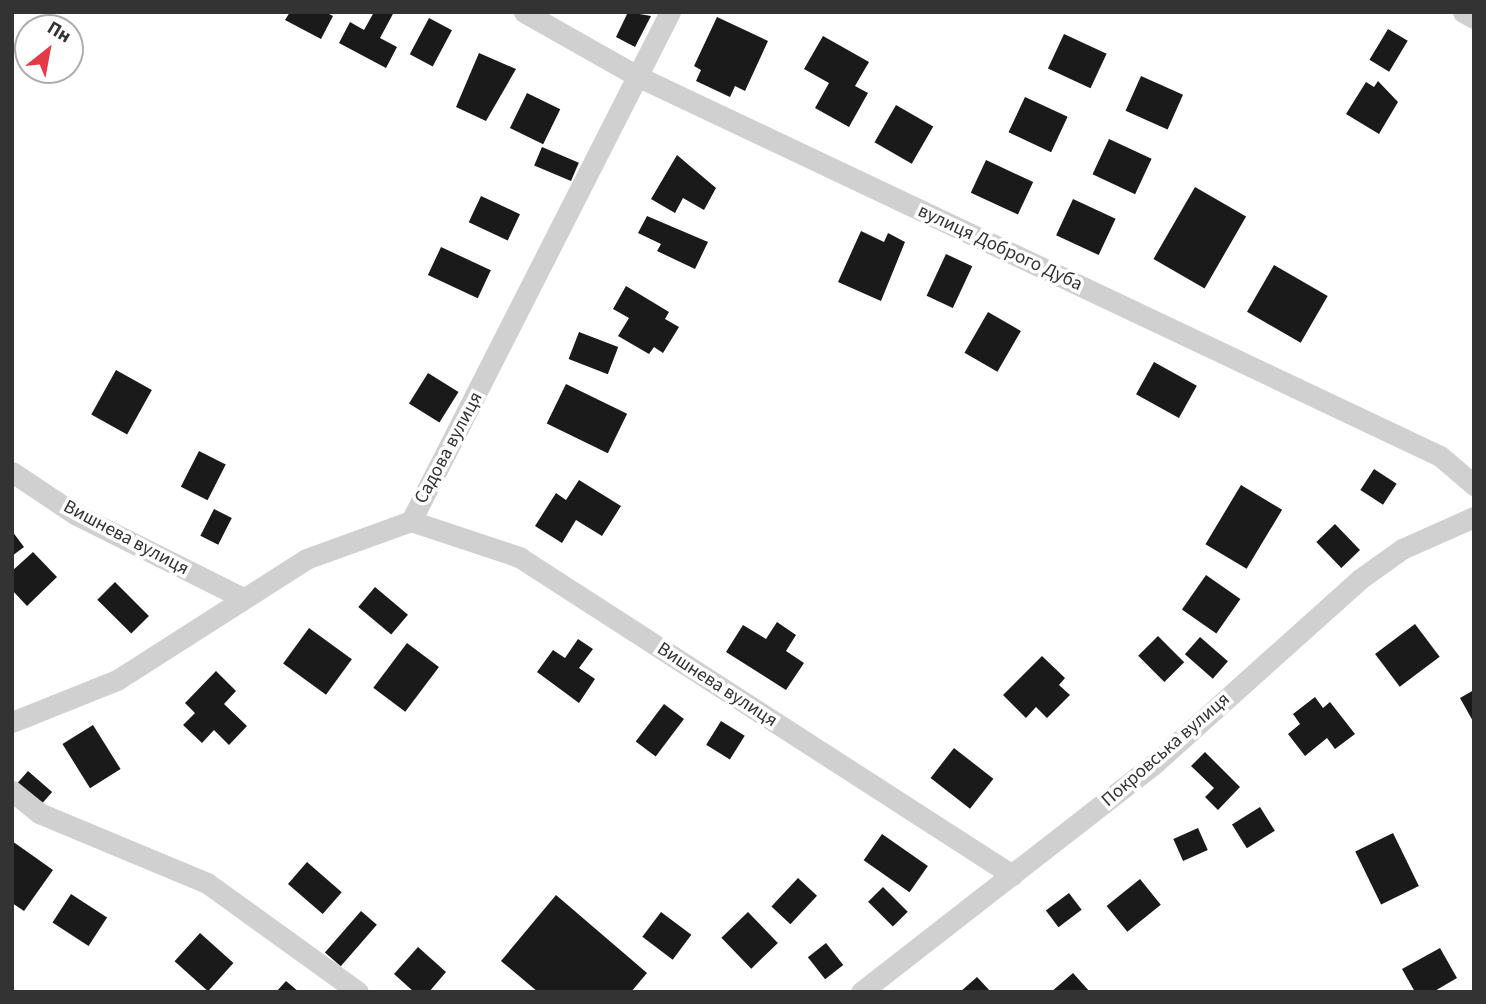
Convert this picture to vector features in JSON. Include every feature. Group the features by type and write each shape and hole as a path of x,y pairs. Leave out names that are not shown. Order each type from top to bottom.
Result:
{"street":[{"name":"вулиця Доброго Дуба","path":"524,12 639,77 1440,456 1474,485"},
{"name":"Садова вулиця","path":"12,722 117,680 306,559 411,521 670,12"},
{"path":"1464,12 1474,18"},
{"name":"Вишнева вулиця","path":"12,472 75,514 243,598"},
{"name":"Покровська вулиця","path":"861,992 1155,763 1360,579 1402,549 1474,517"},
{"name":"Вишнева вулиця","path":"411,521 519,557 1012,875"},
{"path":"12,791 39,813 207,883 358,992"}],"building":[{"path":"290,12 325,12 333,16 321,39 285,20"},
{"path":"374,12 394,12 380,38 397,47 386,68 339,43 350,22 364,30"},
{"path":"628,12 651,16 635,47 616,37"},
{"path":"717,17 768,41 745,91 735,86 730,97 696,81 701,70 694,66"},
{"path":"429,18 452,30 433,66 410,54"},
{"path":"1388,29 1408,41 1389,72 1369,60"},
{"path":"1064,34 1107,54 1091,88 1048,68"},
{"path":"823,36 869,62 855,86 868,93 849,127 815,108 829,83 804,69"},
{"path":"479,53 516,69 486,121 456,107"},
{"path":"1141,76 1183,95 1168,129 1126,111"},
{"path":"1378,81 1398,102 1379,134 1346,114 1366,82 1374,87"},
{"path":"527,93 560,109 543,144 510,128"},
{"path":"1025,97 1068,117 1051,152 1009,132"},
{"path":"896,105 933,126 912,164 874,142"},
{"path":"1109,139 1152,159 1135,194 1093,174"},
{"path":"542,147 579,163 571,181 534,165"},
{"path":"677,155 716,188 704,210 683,198 675,213 651,199"},
{"path":"986,160 1033,182 1018,215 971,193"},
{"path":"1195,187 1246,216 1205,288 1154,259"},
{"path":"481,196 520,214 508,240 469,222"},
{"path":"1073,199 1116,219 1099,255 1056,235"},
{"path":"647,216 708,242 695,269 657,251 661,244 638,233"},
{"path":"861,231 884,242 888,233 905,242 881,301 838,282"},
{"path":"441,247 491,270 478,298 428,275"},
{"path":"946,254 972,266 953,308 927,296"},
{"path":"1274,265 1328,296 1301,343 1247,312"},
{"path":"626,286 669,312 665,319 679,327 663,353 654,347 649,354 618,336 629,318 613,309"},
{"path":"988,312 1021,331 997,372 964,353"},
{"path":"579,332 618,347 608,374 569,359"},
{"path":"1154,362 1197,386 1179,418 1136,394"},
{"path":"116,370 152,390 127,434 91,415"},
{"path":"428,373 459,392 439,423 409,404"},
{"path":"566,384 627,414 608,453 547,424"},
{"path":"199,451 226,465 208,500 181,487"},
{"path":"1374,469 1397,484 1383,505 1360,490"},
{"path":"579,480 621,506 602,536 576,520 562,543 535,526 556,493 566,500"},
{"path":"1241,485 1282,510 1247,569 1205,544"},
{"path":"214,509 232,518 218,545 200,536"},
{"path":"1335,524 1360,550 1341,568 1316,542"},
{"path":"12,531 24,547 12,556"},
{"path":"33,552 57,577 27,606 12,590 12,571"},
{"path":"1206,575 1240,599 1216,633 1182,609"},
{"path":"115,582 149,616 131,634 97,600"},
{"path":"375,587 408,615 391,635 358,607"},
{"path":"777,622 796,635 786,651 804,663 786,690 726,652 743,625 766,639"},
{"path":"1415,624 1440,657 1400,687 1375,654"},
{"path":"309,628 352,659 326,695 283,664"},
{"path":"1158,636 1184,662 1164,682 1138,656"},
{"path":"1200,637 1228,661 1213,679 1185,654"},
{"path":"578,639 593,649 579,668 595,679 579,703 537,672 553,650 565,658"},
{"path":"407,643 439,667 405,712 373,688"},
{"path":"1042,656 1065,678 1059,685 1070,695 1047,718 1036,707 1026,718 1003,695"},
{"path":"216,671 236,691 224,704 247,726 229,745 214,730 202,743 183,725 195,713 185,703"},
{"path":"1474,690 1474,723 1460,698"},
{"path":"1315,697 1323,708 1330,702 1355,734 1335,749 1327,738 1305,756 1288,734 1300,724 1293,714"},
{"path":"664,704 684,719 656,757 636,742"},
{"path":"721,721 745,736 730,760 706,745"},
{"path":"93,725 121,769 90,788 62,744"},
{"path":"954,748 993,779 970,809 931,778"},
{"path":"1205,752 1240,787 1218,810 1205,797 1214,788 1191,766"},
{"path":"28,771 52,792 40,806 16,785"},
{"path":"1260,807 1275,831 1247,848 1232,824"},
{"path":"1198,828 1208,850 1183,861 1173,839"},
{"path":"1393,833 1419,886 1381,904 1355,851"},
{"path":"882,834 928,866 910,892 864,860"},
{"path":"12,841 53,870 24,911 12,903"},
{"path":"307,862 342,892 323,914 288,884"},
{"path":"798,878 817,896 790,924 771,907"},
{"path":"1140,879 1161,905 1127,932 1107,906"},
{"path":"883,887 908,912 893,927 868,902"},
{"path":"1069,893 1082,910 1058,927 1046,910"},
{"path":"71,894 107,917 89,946 52,923"},
{"path":"556,895 647,973 631,992 538,992 501,961"},
{"path":"361,911 377,925 341,966 325,953"},
{"path":"661,912 691,935 673,960 642,937"},
{"path":"748,912 778,943 751,969 721,938"},
{"path":"200,933 233,963 208,991 175,961"},
{"path":"826,943 843,965 825,979 808,957"},
{"path":"418,947 446,972 429,992 414,992 394,974"},
{"path":"1440,948 1457,978 1433,992 1415,992 1402,969"},
{"path":"1073,973 1090,992 1051,992 1058,986"},
{"path":"977,977 991,992 960,992"},
{"path":"286,981 299,992 276,992"}]}
